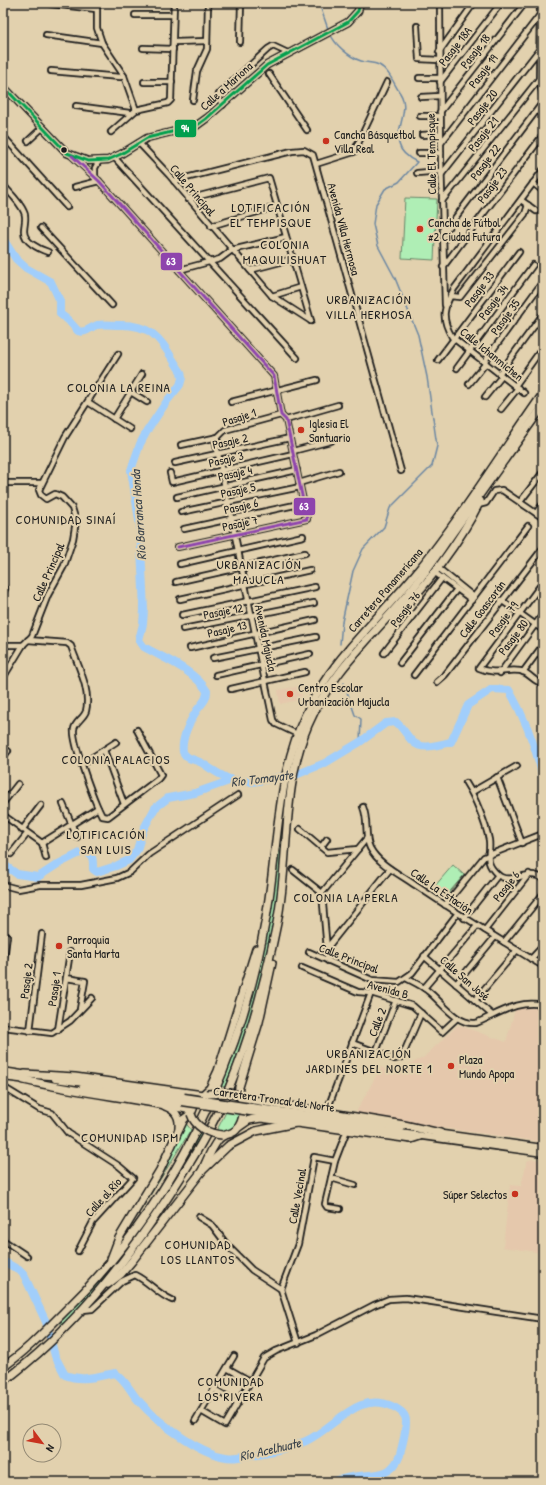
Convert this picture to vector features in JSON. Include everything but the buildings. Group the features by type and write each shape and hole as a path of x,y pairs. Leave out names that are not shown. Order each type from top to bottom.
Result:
{"highway":[{"name":"Carretera Panamericana","path":"283,816 287,772 309,707 329,674 428,558 543,394"},
{"name":"Carretera Panamericana","path":"299,737 330,685 369,637 420,579 543,406"},
{"path":"369,637 398,612 435,570 478,505 491,480"},
{"path":"3,1367 25,1349 76,1301 139,1226 170,1177 216,1088 232,1047 249,996 266,919 283,816"},
{"path":"238,1129 243,1114 240,1097 242,1073 265,1000 284,874 283,816"},
{"path":"108,1264 119,1238 153,1184 184,1120 191,1112 196,1101 212,1085 218,1071 266,919"},
{"path":"3,1382 34,1358 66,1328 100,1290 161,1208 201,1144 217,1114 232,1080 258,1002 276,927"},
{"path":"24,1077 76,1077 204,1094 223,1093 326,1113 404,1125 440,1133"},
{"path":"24,1077 71,1090 151,1102 191,1112"},
{"path":"151,1102 168,1107 175,1112 179,1122 178,1132"},
{"path":"191,1112 194,1121 203,1129 222,1135 230,1134 247,1121 256,1118 411,1138 420,1136"},
{"path":"100,1290 121,1274 202,1171 228,1146 244,1136 266,1128 296,1123"},
{"path":"202,1171 210,1152 222,1135"}],"main road":[{"name":"Calle a Mariona","path":"3,86 42,128 72,156 88,161 99,161 114,157 159,134 196,126 267,65 329,33 352,18 360,7 360,3"},
{"name":"Carretera Troncal del Norte","path":"3,1071 24,1077 183,1100 440,1133 543,1148"},
{"name":"Carretera Troncal del Norte","path":"3,1077 24,1077"},
{"name":"Carretera Troncal del Norte","path":"250,1109 420,1136 543,1153"}],"street":[{"path":"97,3 97,28 102,43 124,76 136,110"},
{"path":"111,132 136,110 168,103 172,95 174,3"},
{"path":"194,100 197,71 206,51 208,3"},
{"path":"240,42 241,3"},
{"name":"Calle El Tempisque","path":"440,3 440,134 445,305"},
{"name":"Pasaje 18A","path":"440,80 501,3"},
{"name":"Pasaje 18","path":"440,114 525,3"},
{"path":"540,3 542,12 539,50 539,79 543,96"},
{"path":"51,4 96,9"},
{"path":"439,52 473,5"},
{"name":"Pasaje 19","path":"441,143 542,12"},
{"path":"135,15 173,15"},
{"path":"417,26 419,59 439,60"},
{"path":"46,35 102,43"},
{"path":"174,42 207,41"},
{"path":"223,104 218,98 219,94 268,49 273,46 288,54"},
{"path":"143,48 173,49"},
{"name":"Pasaje 20","path":"441,173 539,50"},
{"path":"51,70 120,78 124,76"},
{"path":"269,74 307,130"},
{"path":"419,78 440,80"},
{"name":"Pasaje 21","path":"442,201 539,79"},
{"path":"144,82 172,82"},
{"path":"316,164 354,152 387,82"},
{"path":"421,96 440,96"},
{"name":"Pasaje 22","path":"442,235 543,102"},
{"path":"76,106 130,114"},
{"path":"420,116 440,114"},
{"path":"28,141 42,128"},
{"path":"422,135 440,134"},
{"name":"Pasaje 23","path":"443,267 543,135"},
{"path":"3,136 67,207"},
{"name":"Calle Principal","path":"139,143 174,181 272,296 310,320 301,287"},
{"name":"Avenida Villa Hermosa","path":"174,181 292,151 304,150 313,155 402,471"},
{"path":"419,153 441,153"},
{"path":"72,156 97,179 274,376 281,415 286,420 304,503"},
{"path":"114,157 297,358"},
{"path":"97,179 95,168 99,161"},
{"path":"445,305 454,289 543,170"},
{"path":"417,173 441,173"},
{"path":"188,199 269,178 301,287 272,296"},
{"path":"75,187 97,179"},
{"path":"533,183 543,191"},
{"path":"3,185 20,204 25,213 24,232 28,240 39,249 48,252"},
{"path":"521,200 536,211"},
{"path":"450,296 460,297 473,282 524,214 528,205"},
{"path":"211,226 277,206"},
{"path":"41,228 112,305"},
{"path":"179,270 220,259 232,250 286,237"},
{"name":"Pasaje 33","path":"438,360 519,252"},
{"path":"250,270 292,259"},
{"name":"Pasaje 34","path":"457,368 533,265"},
{"name":"Pasaje 35","path":"469,384 542,284"},
{"path":"444,285 449,289 454,289"},
{"name":"Calle Ichanmichen","path":"445,305 448,330 454,339 524,393"},
{"path":"485,397 543,314"},
{"path":"501,409 543,347"},
{"path":"3,483 42,483 65,437 118,354"},
{"path":"114,419 142,374"},
{"path":"231,402 317,380"},
{"path":"131,392 147,402"},
{"path":"88,402 130,429"},
{"path":"286,420 338,405"},
{"name":"Pasaje 1","path":"181,445 218,437 225,430 281,415"},
{"name":"Avenida Majucla","path":"218,437 216,444 264,681 274,722 299,737"},
{"name":"Pasaje 2","path":"175,463 290,438"},
{"path":"293,453 331,441"},
{"name":"Pasaje 3","path":"170,473 172,482 293,453"},
{"name":"Pasaje 4","path":"177,497 297,470"},
{"path":"300,485 339,471"},
{"path":"520,502 543,472"},
{"name":"Calle Principal","path":"3,678 24,645 32,636 48,594 64,566 73,539 76,521 72,508 62,496 54,494 46,499 43,498 39,490 42,483"},
{"name":"Pasaje 5","path":"181,512 300,485"},
{"path":"478,505 486,503 494,491 504,490 543,518"},
{"name":"Pasaje 6","path":"184,529 304,503"},
{"name":"Pasaje 7","path":"178,547 307,519 304,503"},
{"path":"536,513 543,504"},
{"path":"414,675 528,526"},
{"path":"180,564 303,536"},
{"name":"Calle Goascorán","path":"436,682 445,675 543,548"},
{"path":"176,582 306,553"},
{"path":"180,599 310,570"},
{"path":"435,570 442,578 456,589 473,599"},
{"path":"435,570 473,599"},
{"name":"Pasaje 76","path":"384,653 442,578"},
{"name":"Pasaje 79","path":"500,672 479,668 543,582"},
{"path":"182,615 315,586"},
{"path":"400,663 456,589"},
{"path":"502,600 543,630"},
{"name":"Pasaje 12","path":"183,629 314,603"},
{"name":"Pasaje 80","path":"500,672 543,614"},
{"name":"Pasaje 13","path":"190,648 315,620"},
{"path":"213,658 316,637"},
{"path":"28,640 67,643 71,646 86,690 86,710 74,730 82,764 98,808 105,818 158,779 161,775 138,730"},
{"path":"3,645 24,645"},
{"path":"523,672 543,645"},
{"path":"216,675 310,654"},
{"path":"231,688 305,672"},
{"path":"500,672 523,672 541,683 543,678"},
{"path":"82,764 116,742"},
{"path":"104,750 124,804"},
{"path":"3,757 8,751"},
{"path":"472,792 517,766"},
{"path":"497,777 522,843"},
{"path":"3,803 18,784"},
{"path":"466,784 472,792 488,840 487,856 490,864 498,875 506,878 529,874 543,879"},
{"path":"3,885 18,889 40,885 81,885 117,878 130,872 149,854 238,795"},
{"path":"63,804 77,836"},
{"path":"22,830 41,805"},
{"name":"Calle La Estación","path":"363,807 367,821 367,838 371,850 390,869 457,914 543,966"},
{"path":"42,843 98,808"},
{"path":"3,815 27,834 42,843 46,858"},
{"path":"300,829 327,852 358,849"},
{"path":"11,854 27,834"},
{"path":"445,905 484,857 540,836"},
{"path":"328,961 322,893 367,838"},
{"path":"321,847 326,839"},
{"path":"327,948 390,869"},
{"path":"293,870 322,893"},
{"name":"Pasaje 6","path":"484,930 529,874"},
{"path":"464,918 498,875"},
{"path":"504,942 543,894"},
{"path":"457,914 406,978 424,988 457,1018 470,1023 476,1023 492,1015 527,1003 543,1005"},
{"path":"424,988 477,926"},
{"name":"Pasaje 2","path":"30,1030 42,934"},
{"path":"3,966 7,936"},
{"path":"456,984 495,937"},
{"path":"532,959 543,946"},
{"path":"475,1000 517,950"},
{"name":"Pasaje 1","path":"58,1030 70,952"},
{"name":"Calle Principal","path":"309,952 372,980 399,982 406,978"},
{"name":"Calle San José","path":"424,956 492,1015"},
{"name":"Avenida B","path":"302,968 358,992 371,993 413,1006 442,1032 457,1018"},
{"path":"66,978 85,981 80,1010"},
{"path":"326,1113 371,993"},
{"path":"3,1027 52,1033 58,1030 92,998"},
{"name":"Calle 2","path":"376,1052 396,1000"},
{"path":"352,1043 396,1059 402,1057 421,1013"},
{"name":"Calle al Río","path":"3,1087 40,1108 52,1113 68,1133 119,1166 133,1178 93,1222 78,1251"},
{"path":"340,1210 327,1207 325,1204 335,1160 347,1130"},
{"name":"Calle Vecinal","path":"280,1289 298,1244 314,1158 335,1160"},
{"path":"331,1178 355,1185"},
{"path":"199,1217 212,1225 227,1246 252,1270 280,1289 298,1343"},
{"path":"3,1240 28,1256"},
{"path":"83,1310 92,1309 122,1281 135,1275 148,1282 162,1296 172,1300"},
{"path":"201,1411 225,1425 264,1358 276,1351 316,1336 374,1305 388,1300 406,1298 543,1319"},
{"path":"194,1421 234,1356"},
{"path":"227,1368 250,1381"},
{"path":"214,1390 238,1403"}],"shaded area":[{"name":"Centro Escolar Urbanización Majucla","path":"300,686 302,699 280,704 278,690"},
{"name":"Plaza Mundo Apopa","path":"532,1007 543,1009 543,1142 355,1114 381,1067 392,1072 423,1058 458,1025 506,1042 515,1010"},
{"path":"532,1159 543,1160 543,1253 503,1247 510,1185 521,1186 527,1161"}],"green space":[{"name":"Cancha de Fútbol #2 Ciudad Futura","path":"405,198 437,199 434,260 402,258"},
{"path":"282,821 282,854 279,888 266,957 247,1024 225,1087 218,1086 248,1001"},
{"path":"453,865 464,875 445,897 434,887"},
{"path":"226,1112 242,1114 235,1125 229,1130 217,1130"},
{"path":"185,1122 191,1130 136,1218 135,1217"},
{"path":"197,1131 202,1134 158,1207 104,1281 63,1325 61,1325 61,1322 79,1302 147,1213"}],"waterway":[{"path":"319,3 328,29"},
{"path":"330,33 342,50 361,61 377,64 383,67 400,93 403,102 404,111 398,139 400,147 406,155 417,162 399,182 385,189 376,204 373,224 378,246 395,278 418,335 427,377 437,446 432,466 390,508 384,527 363,549 353,571 342,622 340,644"},
{"name":"Río Barranca Honda","path":"3,239 16,259 26,268 51,282 60,301 60,314 78,331 83,332 97,325 132,326 142,328 157,338 181,372 182,378 180,385 167,401 147,431 140,444 131,470 140,526 144,610 143,624 139,640 144,647 187,671 195,677 207,691 205,699 189,724 183,741 183,752 189,758 202,763 224,777 232,780"},
{"path":"344,683 355,715 361,719 360,742"},
{"name":"Río Tomayate","path":"3,864 17,874 38,877 58,864 84,851 90,854 93,860 93,869 97,872 116,866 129,860 137,850 143,830 155,808 168,798 195,793 232,780 252,782 298,774 325,763 360,742 386,723 396,722 417,745 431,746 451,742 468,705 492,689 509,690 529,733 543,778"},
{"name":"Río Acelhuate","path":"3,1261 19,1270 24,1275 46,1322 55,1356 65,1375 84,1378 115,1373 125,1382 138,1400 157,1419 184,1439 212,1453 226,1457 238,1457 290,1447 317,1435 347,1412 358,1406 369,1403 381,1403 394,1407 403,1413 406,1422 400,1455 395,1464 389,1470 382,1473 355,1476 333,1482"}],"transit line":[{"name":"94","path":"3,86 67,153 88,161 108,160 147,138 196,126 267,65 348,22 358,11 360,3"},
{"name":"63","path":"72,156 99,181 274,376 281,415 286,420 307,519 178,547"}],"place":[{"name":"Cancha Básquetbol Villa Real","path":"326,141"},
{"name":"Cancha de Fútbol #2 Ciudad Futura","path":"420,229"},
{"name":"Iglesia El Santuario","path":"301,430"},
{"name":"Centro Escolar Urbanización Majucla","path":"290,694"},
{"name":"Parroquia Santa Marta","path":"59,946"},
{"name":"Plaza Mundo Apopa","path":"451,1066"},
{"name":"Súper Selectos","path":"515,1194"}],"district":[{"name":"LOTIFICACIÓN EL TEMPISQUE","path":"271,214"},
{"name":"COLONIA MAQUILISHUAT","path":"285,252"},
{"name":"URBANIZACIÓN VILLA HERMOSA","path":"369,306"},
{"name":"COLONIA LA REINA","path":"119,387"},
{"name":"COMUNIDAD SINAÍ","path":"66,519"},
{"name":"URBANIZACIÓN MAJUCLA","path":"259,572"},
{"name":"COLONIA PALACIOS","path":"116,759"},
{"name":"LOTIFICACIÓN SAN LUIS","path":"106,842"},
{"name":"COLONIA LA PERLA","path":"346,897"},
{"name":"URBANIZACIÓN JARDINES DEL NORTE 1","path":"369,1060"},
{"name":"COMUNIDAD ISPM","path":"130,1137"},
{"name":"COMUNIDAD LOS LLANTOS","path":"198,1252"},
{"name":"COMUNIDAD LOS RIVERA","path":"231,1388"}]}
